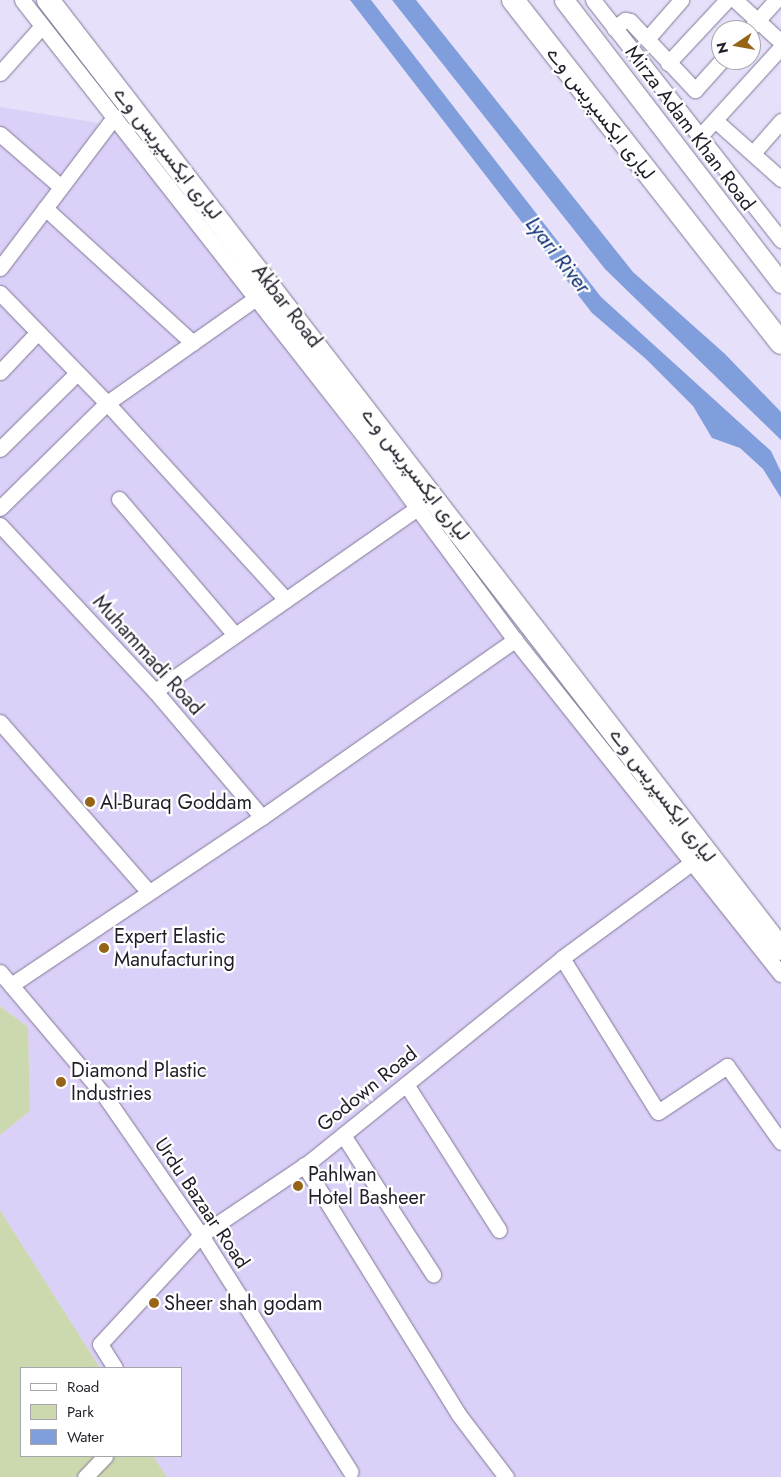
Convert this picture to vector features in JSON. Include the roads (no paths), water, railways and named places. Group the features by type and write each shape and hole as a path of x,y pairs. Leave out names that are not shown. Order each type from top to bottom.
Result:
{"highway":[{"name":"لیاری ایکسپریس وے","path":"48,0 781,949"},
{"name":"لیاری ایکسپریس وے","path":"513,0 781,344"}],"main road":[{"name":"Mirza Adam Khan Road","path":"564,0 781,283"}],"street":[{"name":"Akbar Road","path":"22,0 256,298 515,640 694,861 781,974"},
{"path":"647,39 682,0"},
{"path":"668,63 727,0"},
{"path":"735,0 750,20"},
{"path":"758,20 776,0"},
{"path":"597,2 614,28 779,233"},
{"path":"614,28 625,20 630,21 694,90 713,70"},
{"path":"0,73 42,26"},
{"path":"761,29 781,42"},
{"path":"701,135 716,121 781,47"},
{"path":"0,268 114,117"},
{"path":"716,121 780,177"},
{"path":"753,154 781,121"},
{"path":"0,134 61,187"},
{"path":"45,208 192,343"},
{"path":"0,293 107,403 286,600"},
{"path":"0,508 107,403 256,298"},
{"path":"0,372 38,332"},
{"path":"0,449 77,372"},
{"path":"119,499 235,634"},
{"path":"155,690 416,509"},
{"name":"Muhammadi Road","path":"0,525 155,690 262,817"},
{"path":"11,985 148,891 262,817 515,640"},
{"path":"0,722 148,891"},
{"name":"Godown Road","path":"114,1367 100,1344 202,1235 304,1165 562,958 694,861"},
{"path":"562,958 658,1112 726,1066 781,1142"},
{"name":"Urdu Bazaar Road","path":"0,972 104,1095 202,1235 351,1472"},
{"path":"406,1084 499,1230"},
{"path":"343,1135 433,1274"},
{"path":"304,1165 459,1415 506,1477"},
{"path":"85,1477 104,1457"}],"water":[{"name":"Lyari River","path":"350,0 371,0 601,297 771,451 781,472 781,498 763,469 740,448 712,438 693,406 646,359 592,313"},
{"path":"392,0 416,0 633,272 725,354 781,412 781,440 605,269"}],"place":[{"name":"Al-Buraq Goddam","path":"90,802"},
{"name":"Expert Elastic Manufacturing","path":"104,948"},
{"name":"Diamond Plastic Industries","path":"61,1082"},
{"name":"Pahlwan Hotel Basheer","path":"298,1186"},
{"name":"Sheer shah godam","path":"154,1303"}]}
